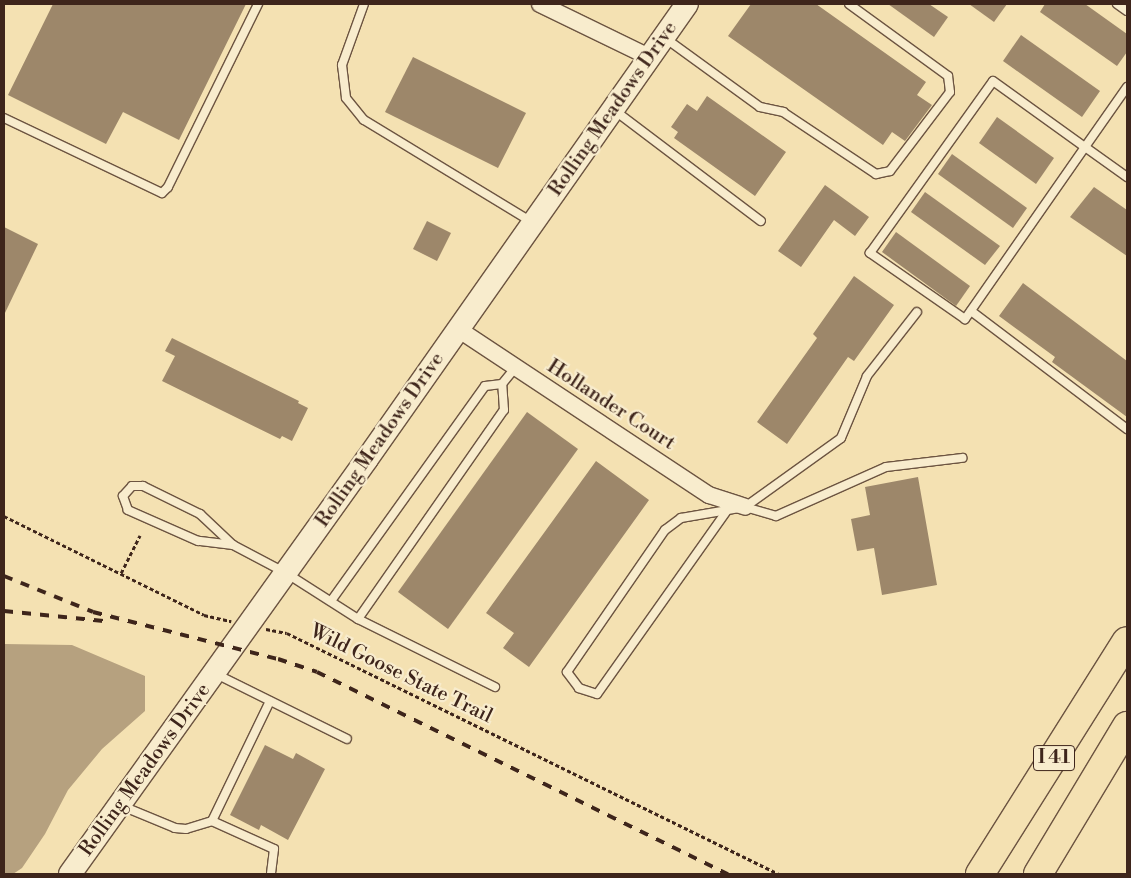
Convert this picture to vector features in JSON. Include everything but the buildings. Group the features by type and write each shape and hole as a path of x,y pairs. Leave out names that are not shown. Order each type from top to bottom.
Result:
{"highway":[{"name":"I 41","path":"980,874 1127,641"},
{"name":"I 41","path":"1038,874 1127,726"}],"main road":[{"name":"Rolling Meadows Drive","path":"70,874 286,573 687,4"}],"street":[{"path":"540,4 649,57"},
{"name":"Hollander Court","path":"458,329 708,495 745,507"}],"lane":[{"path":"4,118 162,193 168,187 258,4"},
{"path":"364,4 342,65 346,98 364,120 533,222"},
{"path":"663,37 760,107 783,112 876,174 890,171 950,92 948,76 849,4"},
{"path":"1117,4 1127,11"},
{"path":"1127,87 1085,147 971,311 965,319 870,253 993,80 1085,147 1127,177"},
{"path":"613,109 761,222"},
{"path":"971,311 1127,429"},
{"path":"726,512 597,694 579,688 567,672 665,530 681,518 726,512 745,507 841,438 867,376 917,312"},
{"path":"331,601 485,386 502,384 516,367"},
{"path":"358,619 504,410 502,384"},
{"path":"745,507 776,516 886,467 962,458"},
{"path":"233,545 198,541 128,510 123,496 132,486 143,486 200,514 233,545 286,573 358,619 495,687"},
{"path":"214,674 347,739"},
{"path":"212,821 270,702"},
{"path":"120,805 152,822 175,828 186,829 212,821 274,850 271,874"}],"path":[{"name":"Wild Goose State Trail","path":"4,516 204,614 287,634 779,874"},
{"path":"121,573 140,535"}],"shaded area":[{"path":"4,644 72,645 145,676 145,711 102,749 68,790 45,834 22,868 13,874 4,874"}],"railway":[{"path":"4,576 93,612 278,659 317,672 728,874"},
{"path":"4,611 103,621"}]}
